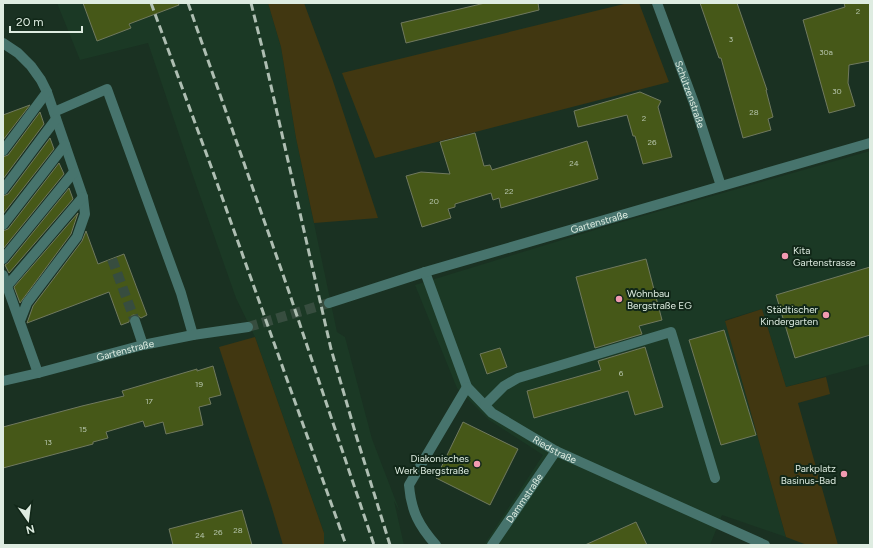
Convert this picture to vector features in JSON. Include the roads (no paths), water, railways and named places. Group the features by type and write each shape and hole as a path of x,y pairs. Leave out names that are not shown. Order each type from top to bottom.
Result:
{"street":[{"name":"Schützenstraße","path":"657,3 694,103 721,186"},
{"path":"3,43 18,53 31,66 47,92 83,197 85,214 77,237 27,303 20,321"},
{"path":"3,190 55,116 107,89 179,287 193,335"},
{"path":"3,151 47,92"},
{"name":"Gartenstraße","path":"329,303 425,272 870,143"},
{"path":"3,225 65,145"},
{"path":"3,259 74,172"},
{"path":"7,286 83,197"},
{"name":"Riedstraße","path":"425,272 467,387 492,413 556,451 764,545"},
{"path":"3,275 38,373"},
{"path":"135,321 143,345"},
{"name":"Gartenstraße","path":"3,381 143,345 193,335 248,327"},
{"path":"485,405 504,386 518,378 671,332 715,478"},
{"path":"436,545 424,532 415,513 410,501 409,485 467,387"},
{"name":"Dammstraße","path":"492,545 556,451"}],"tunnel":[{"path":"112,259 135,321"},
{"path":"248,327 329,303"}],"railway":[{"path":"151,3 212,169 346,545"},
{"path":"188,3 288,289 374,545"},
{"path":"251,3 331,349 390,545"}],"place":[{"name":"Kita Gartenstrasse","path":"785,256"},
{"name":"Wohnbau Bergstraße EG","path":"619,299"},
{"name":"Städtischer Kindergarten","path":"826,315"},
{"name":"Diakonisches Werk Bergstraße","path":"477,464"},
{"name":"Parkplatz Basinus-Bad","path":"844,474"}]}
